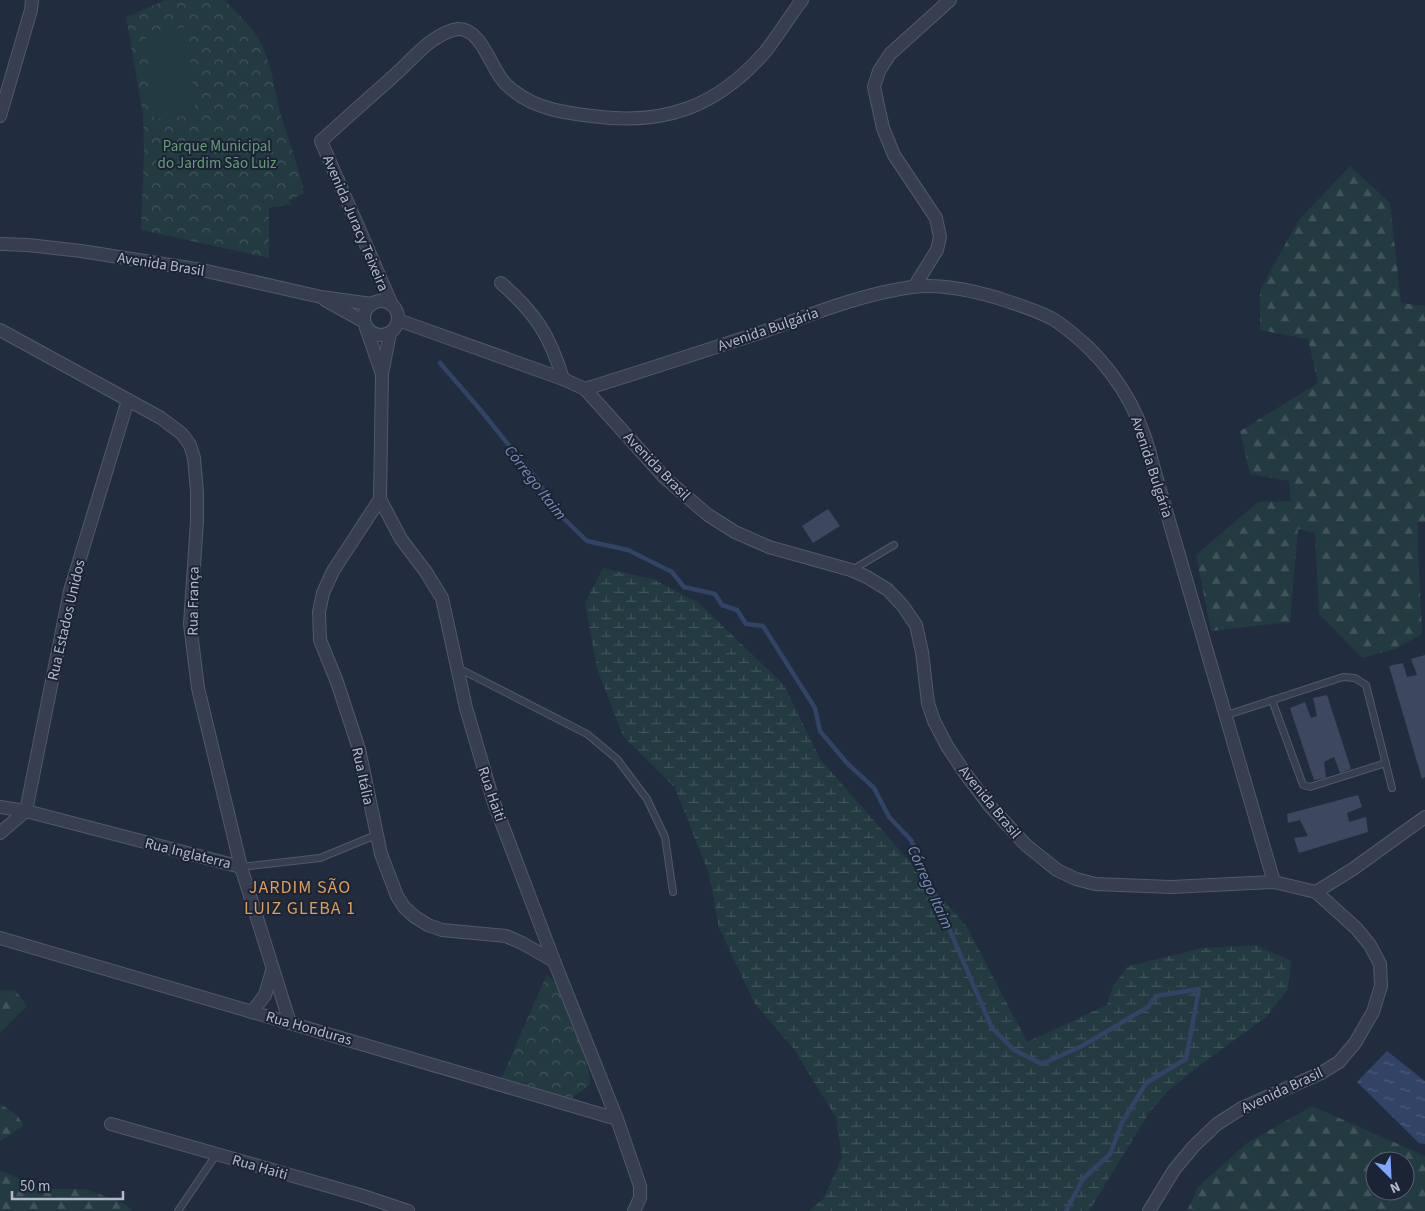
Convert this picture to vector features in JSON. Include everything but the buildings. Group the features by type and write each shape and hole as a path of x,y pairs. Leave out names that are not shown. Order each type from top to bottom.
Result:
{"street":[{"path":"0,116 31,10 32,0"},
{"name":"Avenida Juracy Teixeira","path":"392,305 321,141 433,40 457,29 466,31 474,36 483,46 502,79 514,92 530,101 562,112 600,117 642,119 670,114 700,104 724,91 745,74 766,51 802,0"},
{"path":"914,286 937,250 940,237 936,218 894,154 883,128 874,87 879,71 890,54 950,0"},
{"name":"Avenida Brasil","path":"0,244 81,251 202,270 321,297 372,304"},
{"path":"501,283 517,297 543,328 556,355 562,378"},
{"name":"Avenida Bulgária","path":"585,389 860,298 914,286 951,287 977,292 1030,309 1050,318 1073,333 1107,366 1119,383 1134,410 1147,440 1156,477 1274,882"},
{"name":"Avenida Brasil","path":"321,297 365,325"},
{"path":"376,301 384,301 392,305 398,313 396,327 390,333 382,336 373,334 365,325 364,312 376,301"},
{"name":"Avenida Brasil","path":"398,320 562,378 585,389 665,478 708,515 735,532 769,547 867,576 888,590 903,606 916,626 922,652 928,703 934,722 947,746 989,805 1026,845 1057,870 1076,879 1095,884 1171,887 1274,882 1316,892 1356,928 1370,945 1380,964 1381,986 1373,1012 1355,1043 1338,1062 1321,1074 1242,1108 1217,1124 1194,1146 1174,1170 1149,1211"},
{"name":"Rua Haiti","path":"365,325 382,374"},
{"name":"Rua França","path":"0,330 161,418 182,434 190,445 194,458 197,492 197,521 190,624 198,688 241,867 272,971 290,1023"},
{"name":"Rua Haiti","path":"390,333 382,374 380,499 401,539 426,572 442,598 478,753 493,800 554,961 618,1118 640,1186 640,1198 634,1211"},
{"name":"Rua Estados Unidos","path":"26,811 70,591 128,400"},
{"name":"Rua Itália","path":"380,499 333,571 323,593 320,612 320,640 337,682 359,749 381,854 397,896 404,907 415,917 428,925 442,930 506,936 554,961"},
{"name":"Rua Inglaterra","path":"0,807 26,811 241,867"},
{"path":"0,833 26,811"},
{"path":"1316,892 1353,869 1425,817"},
{"name":"Rua Honduras","path":"0,938 618,1118"},
{"path":"252,1012 265,995 272,971"},
{"name":"Rua Haiti","path":"111,1124 360,1195 408,1211"}],"lane":[{"path":"850,570 894,545"},
{"path":"458,668 587,734 617,759 647,798 664,837 673,892"},
{"path":"1226,715 1343,678 1355,678 1366,685 1392,788"},
{"path":"1272,700 1303,785 1310,788 1386,763"},
{"name":"Rua Inglaterra","path":"241,867 320,858 376,835"},
{"path":"178,1211 216,1155"}],"green space":[{"name":"Parque Municipal do Jardim São Luiz","path":"166,0 225,0 255,33 267,57 279,109 304,193 289,201 292,204 269,208 269,258 141,230 144,152 143,115 126,17"},
{"path":"187,27 196,115 154,119 145,32"},
{"path":"1350,166 1390,203 1401,303 1425,306 1425,522 1418,522 1422,634 1395,649 1362,658 1319,614 1315,533 1298,529 1290,622 1211,631 1196,555 1258,502 1291,501 1289,481 1250,474 1240,431 1318,383 1308,339 1260,330 1260,290 1298,221"},
{"path":"603,568 653,579 699,603 784,685 820,759 967,927 1027,1042 1107,1005 1113,986 1128,966 1203,948 1256,945 1291,961 1288,989 1266,1017 1167,1092 1149,1113 1089,1211 809,1211 824,1198 842,1157 836,1118 794,1049 755,1004 719,928 709,874 675,788 623,736 597,669 585,603"},
{"path":"547,974 562,991 568,1015 581,1043 589,1071 590,1085 568,1101 501,1079"},
{"path":"0,990 15,990 27,1006 0,1033"},
{"path":"0,1104 17,1115 24,1126 0,1141"},
{"path":"1312,1106 1414,1151 1365,1151 1365,1201 1415,1201 1415,1152 1425,1156 1425,1211 1187,1211 1198,1187 1247,1143"},
{"path":"0,1171 39,1189 86,1189 127,1205 132,1211 0,1211"}],"water":[{"path":"1387,1051 1425,1081 1425,1144 1419,1143 1357,1082"}],"waterway":[{"name":"Córrego Itaim","path":"440,363 537,480 559,514 587,541 628,550 672,572 684,587 715,594 722,605 737,610 746,624 763,626 815,708 820,731 847,763 874,788 889,817 911,840 992,1028 1014,1050 1042,1064 1082,1046 1148,1007 1156,996 1199,989 1186,1059 1146,1083 1122,1123 1110,1154 1083,1179 1066,1211"}],"district":[{"name":"JARDIM SÃO LUIZ GLEBA 1","path":"300,898"}]}
